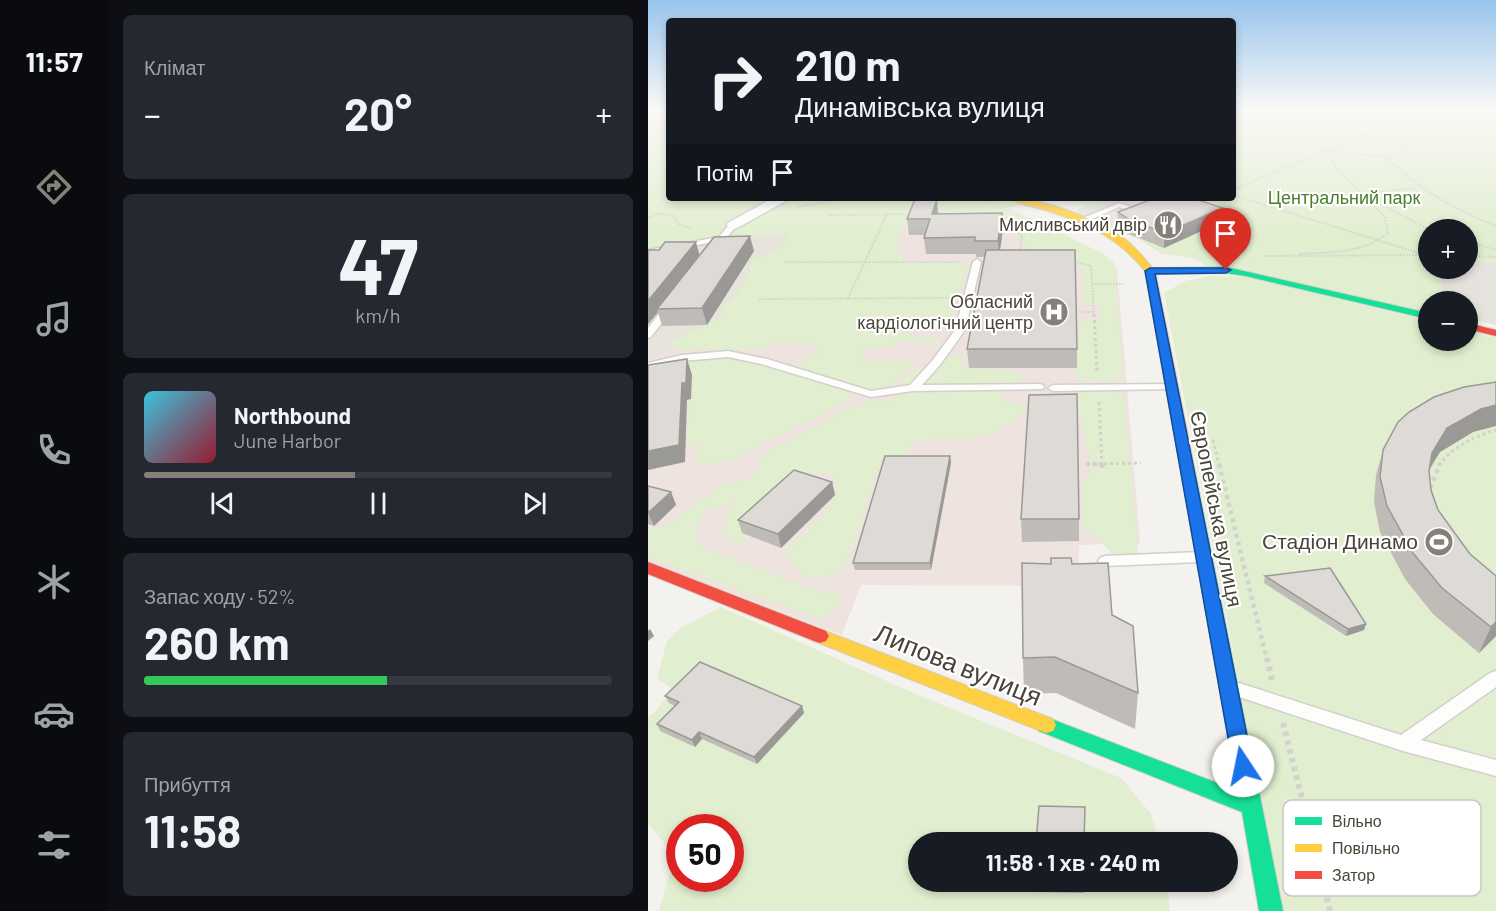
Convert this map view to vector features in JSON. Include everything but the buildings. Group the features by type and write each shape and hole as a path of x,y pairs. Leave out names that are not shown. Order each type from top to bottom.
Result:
{"main road":[{"path":"1022,201 1080,221 1136,252 1150,271 1226,270 1246,273 1418,314"},
{"name":"Європейська вулиця","path":"1150,271 1271,911"},
{"path":"1478,329 1496,333"},
{"name":"Липова вулиця","path":"648,568 1251,806"}],"street":[{"path":"734,224 778,201"}],"lane":[{"path":"1080,221 1119,205 1141,212"},
{"path":"706,259 734,224"},
{"path":"648,252 720,239"},
{"path":"913,388 936,363 960,330 977,262"},
{"path":"648,335 677,297"},
{"path":"648,366 682,358 728,354 746,356 871,394 913,388 1039,387"},
{"path":"1053,387 1172,387"},
{"path":"1105,561 1204,556"},
{"path":"1403,743 1496,678"},
{"path":"1228,687 1403,743 1496,768"}],"path":[{"path":"1236,189 1319,154"},
{"path":"1327,154 1361,194 1418,224"},
{"path":"1351,154 1387,157 1394,154"},
{"path":"1387,157 1418,188 1496,226"},
{"path":"1361,194 1418,188"},
{"path":"1236,196 1418,252"},
{"path":"1367,198 1385,216 1388,233 1380,241 1346,250 1260,256 1418,255"},
{"path":"648,218 658,214 672,215 678,224 695,229"},
{"path":"848,299 887,214"},
{"path":"827,215 920,214"},
{"path":"993,223 1002,223 1023,235 1020,260"},
{"path":"1478,244 1496,250"},
{"path":"1478,256 1496,257"},
{"path":"1066,260 1091,266 1102,471"},
{"path":"785,262 977,262"},
{"path":"1092,284 1123,284"},
{"path":"759,298 968,298"},
{"path":"1076,312 1094,312"},
{"path":"1429,497 1433,475 1447,454 1467,440 1496,430"},
{"path":"1213,439 1302,800"},
{"path":"1086,464 1141,463"},
{"path":"1326,896 1330,911"}],"shaded area":[{"path":"1105,201 1156,201 1164,204 1109,225 1075,212"},
{"path":"998,209 1117,269 1140,543 1079,545 1079,564 1044,586 861,585 842,635 648,561 648,359 739,324 806,217"},
{"path":"806,217 739,324 648,359 648,243"},
{"path":"1478,262 1496,263 1496,325 1478,320 1481,311 1478,310 1478,291 1443,291 1440,279 1478,279"}],"green space":[{"path":"648,154 666,154 666,201 1023,201 1030,203 1006,208 1096,250 1115,264 1123,374 1111,383 1077,380 1075,369 1079,325 1082,320 1098,318 1100,314 1099,304 1083,305 1082,269 1074,265 1035,258 1025,249 1017,235 977,217 928,212 908,217 897,238 897,252 906,262 969,262 949,327 914,324 906,335 941,339 938,343 897,341 893,347 864,348 861,360 915,362 912,367 885,388 871,389 814,376 808,378 847,390 851,398 836,408 741,455 726,461 697,466 698,444 686,446 692,376 670,364 728,358 785,368 820,350 813,344 780,342 760,350 680,350 671,344 690,331 718,319 725,306 740,291 751,262 776,251 788,234 763,234 648,249"},
{"name":"Центральний парк","path":"1236,154 1496,154 1496,325 1478,321 1478,291 1418,291 1418,310 1209,267 1193,258 1162,254 1140,240 1073,213 1086,204 1074,201 1236,201"},
{"path":"1212,276 1247,277 1418,319 1418,351 1478,351 1478,333 1496,338 1496,911 1283,911 1164,293 1185,281"},
{"path":"959,354 965,368 1005,370 1022,375 1019,382 1003,394 1003,399 1025,406 1022,416 989,435 928,440 909,445 907,456 883,465 876,476 849,556 844,566 836,574 826,577 808,576 796,568 785,554 831,502 838,479 834,477 821,473 804,476 740,546 723,535 726,517 735,502 704,511 697,526 698,546 822,592 842,593 843,599 823,620 648,557 648,528 675,520 720,487 753,477 764,453 854,406 875,400 889,402 898,397 905,387 902,382 908,373"},
{"path":"1106,391 1123,395 1126,414 1138,549 1138,554 1131,558 1114,557 1098,537 1083,530 1082,484 1090,471 1089,458 1077,403 1072,395 1079,392"},
{"path":"721,607 911,692 1121,778 1151,814 1156,832 908,832 908,892 1168,892 1170,911 659,911 666,885 666,892 744,892 744,814 666,814 666,846 648,823 648,717 654,713 673,689 657,678 667,641 682,627"}],"traffic: fast":[{"path":"1150,271 1226,270 1246,273 1418,314"},
{"path":"1189,476 1271,911"},
{"path":"1046,725 1251,806"}],"traffic: slow":[{"path":"1023,201 1070,215 1107,232 1138,256 1150,271 1189,476"},
{"path":"820,636 1046,725"}],"traffic: jam":[{"path":"1478,329 1496,333"},
{"path":"648,568 820,636"}],"place":[{"name":"Мисливський двір","path":"1168,225"},
{"name":"Обласний кардiологiчний центр","path":"1054,312"},
{"name":"Стадіон Динамо","path":"1439,542"}],"route":[{"path":"1226,270 1150,271 1243,766"}]}
